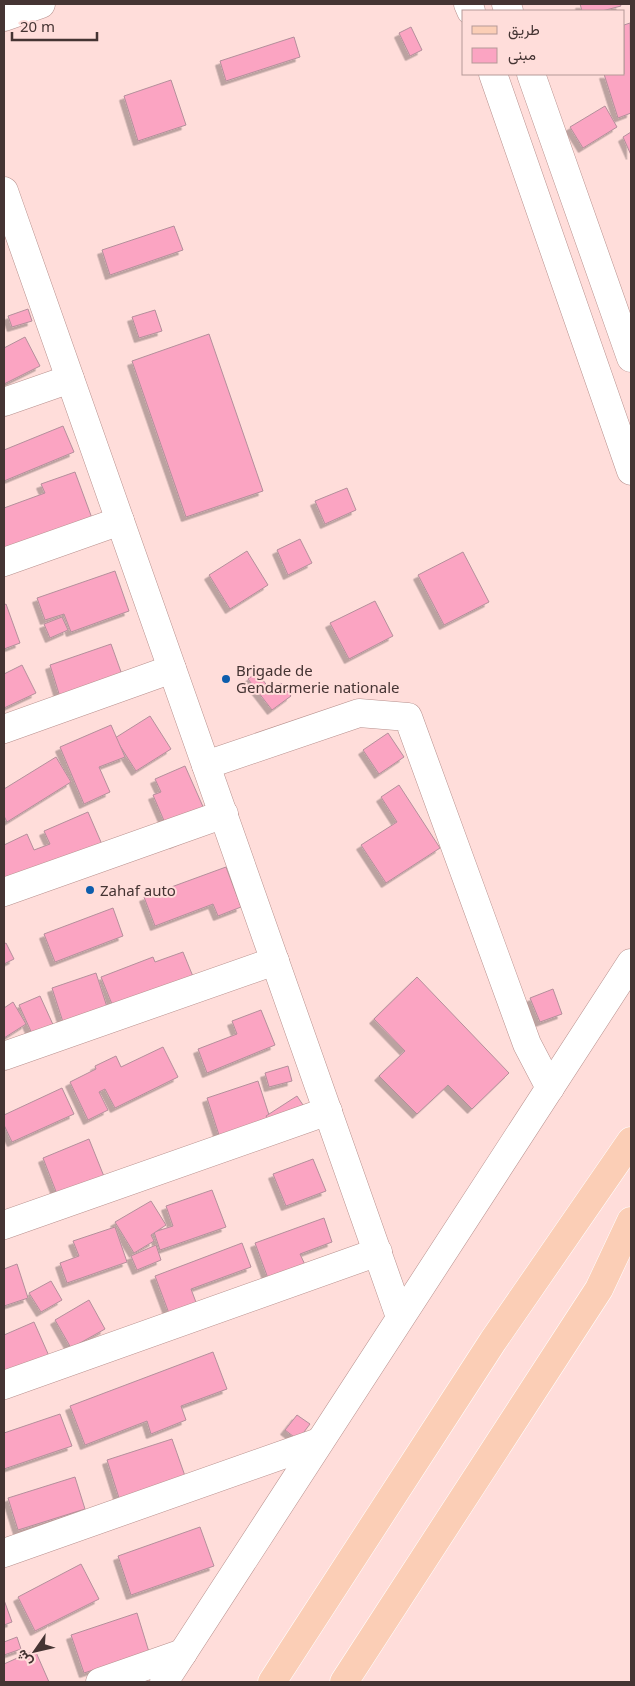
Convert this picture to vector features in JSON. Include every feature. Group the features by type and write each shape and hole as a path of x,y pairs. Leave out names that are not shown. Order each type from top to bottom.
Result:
{"main road":[{"path":"272,1682 492,1341 631,1141"},
{"path":"344,1682 599,1289 631,1222"}],"street":[{"path":"4,17 41,4"},
{"path":"493,75 631,471"},
{"path":"531,75 631,358"},
{"path":"4,191 10,230 70,379 400,1317"},
{"path":"4,402 70,379"},
{"path":"4,562 120,521"},
{"path":"4,729 172,669"},
{"path":"206,765 359,713 408,717 527,1044 550,1088"},
{"path":"4,892 224,814"},
{"path":"4,1056 275,961"},
{"path":"164,1682 631,962"},
{"path":"4,1225 328,1111"},
{"path":"4,1385 378,1252"},
{"path":"4,1553 320,1442"},
{"path":"100,1682 183,1652"}],"building":[{"path":"580,4 620,4 621,6 606,10 582,10"},
{"path":"630,23 631,113 618,118 604,75 625,75 625,25"},
{"path":"411,27 422,50 410,56 399,33"},
{"path":"294,37 300,57 226,81 220,61"},
{"path":"171,80 186,125 138,141 124,96"},
{"path":"605,106 617,127 583,148 570,127"},
{"path":"631,132 631,155 623,137"},
{"path":"174,226 183,250 110,275 102,250"},
{"path":"28,309 32,321 12,327 8,316"},
{"path":"155,310 162,331 139,338 132,317"},
{"path":"209,334 263,491 186,517 132,361"},
{"path":"25,337 40,366 4,384 4,348"},
{"path":"63,426 74,452 4,481 4,450"},
{"path":"75,472 93,521 4,554 4,508 45,493 41,484"},
{"path":"347,488 356,510 325,524 315,501"},
{"path":"300,539 312,563 288,575 277,550"},
{"path":"247,551 268,585 230,609 209,575"},
{"path":"463,552 489,602 444,625 418,575"},
{"path":"115,571 129,611 71,632 64,614 45,620 37,598"},
{"path":"375,601 393,636 349,659 330,623"},
{"path":"6,604 20,643 4,649 4,605"},
{"path":"62,617 68,630 50,638 44,624"},
{"path":"111,644 125,683 60,697 50,665"},
{"path":"22,665 36,693 4,708 4,674"},
{"path":"257,672 271,691 281,683 291,696 272,710 248,679"},
{"path":"150,716 171,749 136,771 115,738"},
{"path":"111,725 125,757 99,767 110,792 84,804 60,747"},
{"path":"388,733 404,757 379,774 363,750"},
{"path":"56,757 71,782 7,822 4,816 4,789"},
{"path":"185,766 212,827 174,844 153,795 161,792 155,779"},
{"path":"399,785 440,848 386,883 361,845 397,822 381,797"},
{"path":"88,812 104,849 4,893 4,845 27,834 34,850 50,844 44,831"},
{"path":"226,867 241,907 218,916 213,904 155,926 144,897"},
{"path":"113,908 123,936 55,962 44,934"},
{"path":"6,943 14,959 4,964 4,944"},
{"path":"183,952 194,979 118,1019 101,977 153,957 155,962"},
{"path":"96,973 107,1007 63,1022 52,988"},
{"path":"417,977 509,1073 472,1109 448,1085 417,1114 379,1076 405,1051 374,1019"},
{"path":"553,989 562,1014 540,1022 530,998"},
{"path":"40,996 60,1040 39,1049 19,1005"},
{"path":"13,1002 26,1024 4,1038 4,1008"},
{"path":"261,1010 275,1045 207,1073 198,1049 237,1034 232,1021"},
{"path":"163,1047 178,1077 115,1108 105,1089 99,1092 108,1110 88,1120 70,1082 96,1069 95,1066 116,1056 121,1067"},
{"path":"288,1066 292,1081 269,1087 265,1073"},
{"path":"258,1081 270,1118 219,1135 207,1098"},
{"path":"62,1088 74,1114 12,1142 4,1125 4,1115"},
{"path":"297,1096 311,1117 279,1137 266,1116"},
{"path":"89,1139 109,1189 62,1207 43,1158"},
{"path":"313,1159 326,1191 286,1206 273,1174"},
{"path":"212,1190 226,1227 160,1250 154,1232 173,1226 166,1206"},
{"path":"151,1201 166,1225 151,1235 154,1241 134,1253 115,1222"},
{"path":"324,1218 332,1242 300,1254 306,1267 269,1281 255,1243"},
{"path":"115,1227 127,1262 67,1283 60,1263 79,1256 73,1241"},
{"path":"242,1243 251,1267 191,1289 197,1305 170,1316 155,1276"},
{"path":"156,1245 161,1260 137,1270 131,1256"},
{"path":"17,1264 28,1298 4,1306 4,1269"},
{"path":"51,1281 62,1300 41,1312 29,1293"},
{"path":"89,1300 105,1329 71,1348 55,1320"},
{"path":"34,1322 49,1356 4,1375 4,1335"},
{"path":"213,1352 227,1389 181,1406 186,1420 151,1434 147,1421 85,1445 70,1406"},
{"path":"60,1414 72,1446 4,1469 4,1433"},
{"path":"297,1415 310,1424 298,1440 285,1430"},
{"path":"172,1439 185,1476 119,1498 107,1460"},
{"path":"75,1477 85,1509 18,1530 8,1498"},
{"path":"200,1527 214,1566 131,1595 118,1556"},
{"path":"81,1564 99,1599 35,1631 18,1597"},
{"path":"4,1600 12,1622 4,1625"},
{"path":"137,1613 149,1652 84,1673 71,1635"},
{"path":"17,1637 21,1649 4,1655 4,1642"},
{"path":"35,1650 49,1682 4,1682 4,1664"}],"place":[{"name":"Brigade de Gendarmerie nationale","path":"226,679"},
{"name":"Zahaf auto","path":"90,890"}]}
